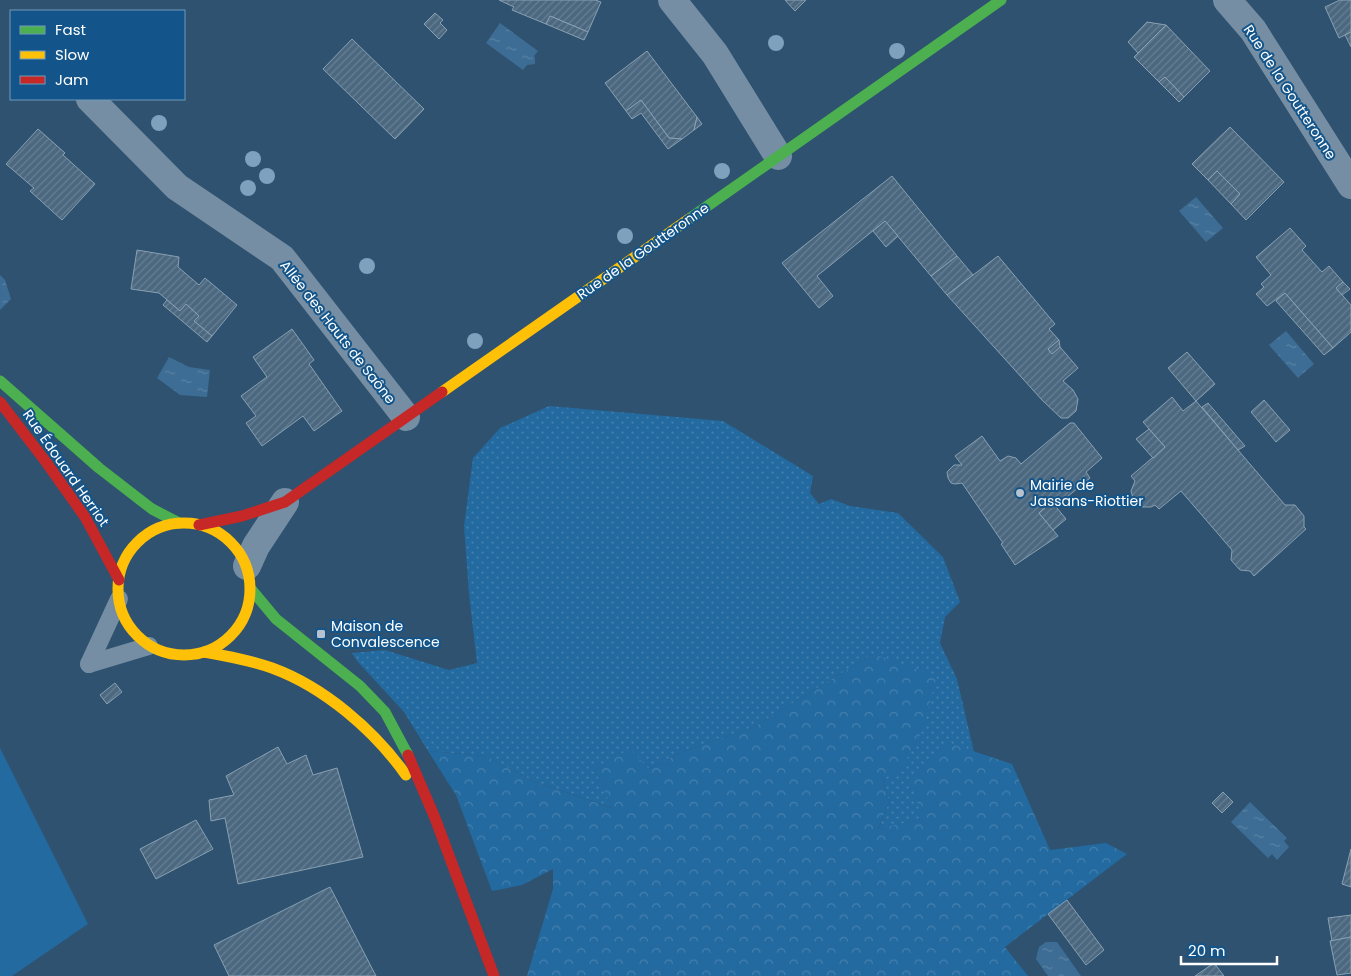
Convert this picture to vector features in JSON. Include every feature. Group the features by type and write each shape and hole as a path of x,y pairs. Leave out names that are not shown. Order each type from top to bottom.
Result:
{"main road":[{"name":"Rue de la Goutteronne","path":"199,525 233,519 285,502 1001,0"},
{"name":"Rue Édouard Herriot","path":"0,381 99,468 152,509 179,523"},
{"name":"Rue Édouard Herriot","path":"0,402 46,462 84,517 119,580"},
{"path":"249,578 248,606 242,622 232,635 219,645 204,652 186,655 167,653 149,646 135,633 124,618 119,599 119,580 124,563 132,548 146,535 161,527 179,523 199,525 214,530 228,539 239,552 249,578 276,620 360,686 385,712 408,754 435,818 494,976"},
{"path":"204,652 272,668 308,684 347,712 404,771 435,818"}],"street":[{"name":"Rue de la Goutteronne","path":"1227,0 1253,30 1351,185"},
{"path":"684,5 778,156"},
{"name":"Allée des Hauts de Saône","path":"106,104 177,187 282,258 406,417"},
{"name":"Rue de la Goutteronne","path":"249,578 259,541 285,502"}],"lane":[{"path":"119,599 90,664 149,646"}],"green space":[{"path":"549,406 723,421 813,476 810,493 819,504 831,499 850,506 898,513 943,557 960,602 945,617 940,643 957,679 974,752 949,743 922,819 878,830 889,802 882,776 873,654 752,728 684,751 649,769 594,768 613,808 533,781 486,756 428,751 404,712 357,661 352,653 385,650 449,670 477,663 464,526 473,458 500,428"},
{"path":"873,654 937,676 922,731 897,777 882,776 889,802 878,829 922,819 910,778 949,743 1012,764 1050,850 1106,843 1127,854 1005,947 1028,976 527,976 553,889 553,869 522,885 492,891 456,795 428,751 486,756 533,781 612,808 594,768 630,749 649,769 684,751 752,728"},
{"path":"0,748 88,924 12,976 0,976"}],"water":[{"path":"500,23 538,51 534,56 535,64 527,65 523,70 486,43"},
{"path":"1196,197 1223,228 1206,242 1179,211"},
{"path":"0,275 5,280 11,299 0,310"},
{"path":"1286,331 1314,364 1298,378 1269,345"},
{"path":"169,357 189,367 210,370 207,397 180,395 157,378"},
{"path":"1250,802 1287,838 1284,841 1289,847 1277,860 1272,854 1268,858 1231,822"},
{"path":"1046,942 1057,942 1081,976 1048,976 1036,959 1039,947"}],"building":[{"path":"499,0 595,0 601,2 588,32 550,16 546,24 512,10 514,7"},
{"path":"785,0 806,0 795,11"},
{"path":"1340,0 1351,0 1351,32 1339,38 1325,7"},
{"path":"435,13 443,20 440,23 447,30 439,39 424,24"},
{"path":"550,16 588,32 584,40 546,24"},
{"path":"1147,22 1166,25 1138,53 1128,42"},
{"path":"1166,25 1210,71 1184,97 1165,77 1159,82 1134,57"},
{"path":"1351,32 1351,47 1345,35"},
{"path":"352,39 424,109 395,139 323,69"},
{"path":"647,51 697,117 694,130 682,139 669,138 641,100 626,111 605,83"},
{"path":"1165,77 1184,97 1179,102 1159,82"},
{"path":"641,100 669,138 682,139 668,149 641,113 632,119 626,111"},
{"path":"697,117 702,124 694,130"},
{"path":"1230,127 1284,182 1246,220 1231,204 1240,194 1217,171 1208,180 1192,164"},
{"path":"38,129 95,184 62,220 30,191 34,188 6,164"},
{"path":"1217,171 1240,194 1231,204 1208,180"},
{"path":"892,176 957,256 931,276 885,221 817,276 833,296 819,308 782,263"},
{"path":"885,221 898,236 886,247 873,231"},
{"path":"1290,228 1306,246 1302,250 1322,272 1329,266 1343,282 1336,288 1351,305 1351,332 1333,348 1285,293 1267,306 1256,294 1264,287 1261,284 1271,275 1256,257"},
{"path":"137,250 179,257 178,267 199,285 205,278 237,305 212,336 194,321 199,316 186,304 180,311 159,293 131,289"},
{"path":"957,256 973,275 947,295 931,276"},
{"path":"998,256 1055,324 1049,329 1059,340 1048,349 1052,354 1060,347 1078,368 1063,381 1073,390 1078,399 1076,411 1068,418 1061,418 1042,400 947,295"},
{"path":"1343,282 1350,289 1342,295 1336,288"},
{"path":"1285,293 1333,348 1324,355 1276,301"},
{"path":"167,300 180,311 186,304 199,316 194,321 212,336 207,342 163,305"},
{"path":"292,329 314,360 309,364 342,411 314,431 303,416 262,446 246,423 256,416 241,396 267,377 253,357"},
{"path":"1059,340 1060,347 1052,354 1048,349"},
{"path":"1187,352 1215,384 1196,401 1168,368"},
{"path":"1172,397 1183,411 1196,401 1285,505 1295,505 1304,516 1304,527 1306,529 1254,576 1250,571 1240,570 1231,560 1232,550 1181,491 1159,509 1155,505 1142,507 1134,502 1131,491 1135,481 1131,476 1165,447 1143,422"},
{"path":"1264,400 1290,430 1276,442 1251,412"},
{"path":"1208,403 1245,446 1238,450 1202,407"},
{"name":"Mairie de Jassans-Riottier","path":"1070,423 1074,423 1102,458 1086,472 1090,478 1055,507 1052,502 1039,513 1058,536 1015,565 1001,544 1003,543 962,483 951,483 947,472 954,465 962,465 955,456 982,436 1000,461 1008,456 1016,458 1021,464"},
{"path":"1149,429 1165,447 1153,458 1136,439"},
{"path":"1052,502 1066,519 1053,530 1039,513"},
{"path":"115,683 122,692 107,704 100,695"},
{"path":"278,747 287,764 306,755 313,775 337,768 363,857 238,884 225,818 211,821 209,800 234,795 226,776"},
{"path":"1223,792 1233,802 1222,813 1212,803"},
{"path":"196,820 213,849 156,879 140,849"},
{"path":"1351,849 1351,887 1342,884"},
{"path":"330,887 376,976 229,976 214,945"},
{"path":"1067,900 1104,950 1086,965 1048,914"},
{"path":"1351,915 1351,937 1332,941 1328,918"},
{"path":"1351,937 1351,973 1337,975 1330,941"},
{"path":"1214,963 1224,976 1195,976"}],"traffic: fast":[{"path":"689,219 1001,0"},
{"path":"0,381 99,468 152,509 179,523"},
{"path":"251,589 276,619 360,686 385,712 408,755"}],"traffic: slow":[{"path":"442,392 689,219"},
{"path":"184,523 197,524 209,528 231,542 245,564 249,576 250,589 249,602 245,614 231,636 209,650 197,654 184,655 171,654 159,650 137,636 123,614 119,602 118,589 119,576 123,564 137,542 159,528 171,524 184,523"},
{"path":"204,652 264,665 310,686 329,698 363,726 406,775"}],"traffic: jam":[{"path":"199,525 242,516 285,502 442,392"},
{"path":"0,402 85,517 119,580"},
{"path":"408,755 435,818 494,976"}],"place":[{"name":"Mairie de Jassans-Riottier","path":"1020,493"},
{"name":"Maison de Convalescence","path":"321,634"}]}
